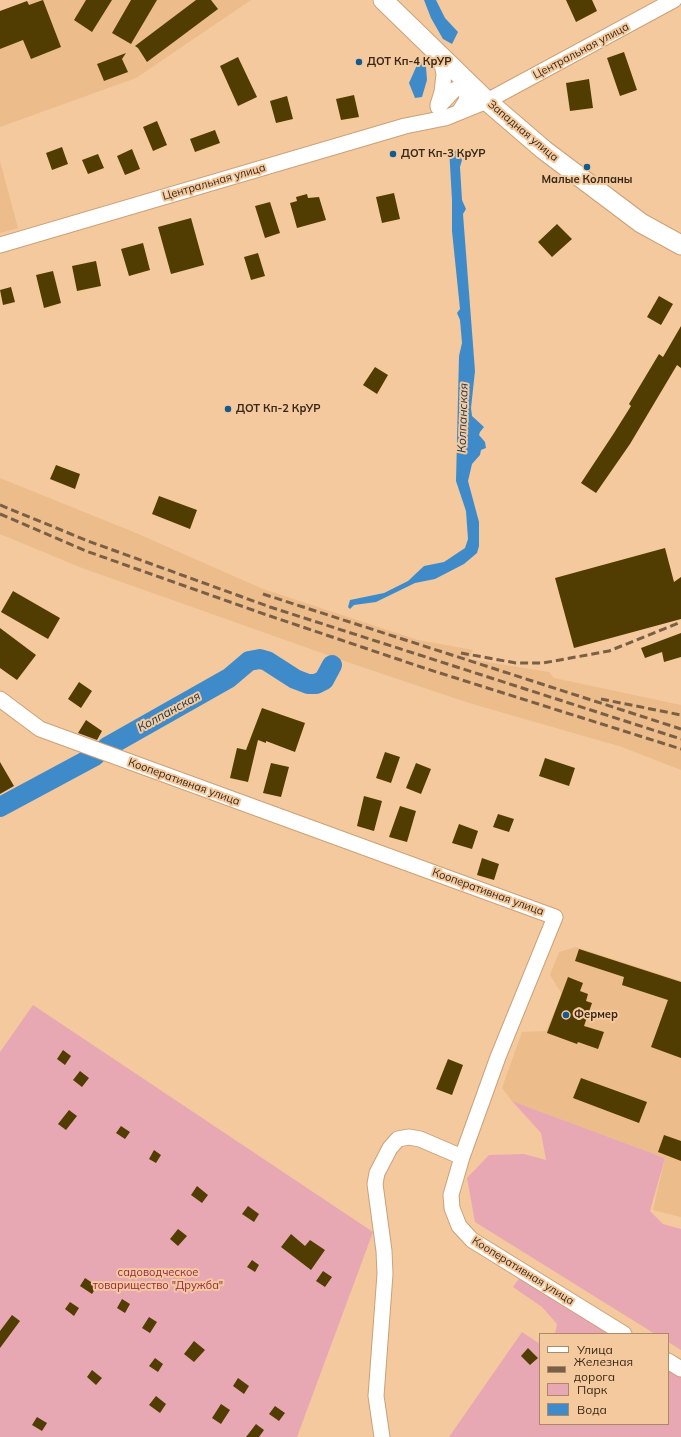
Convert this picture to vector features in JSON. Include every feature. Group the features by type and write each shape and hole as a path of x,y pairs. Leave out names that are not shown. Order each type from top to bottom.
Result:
{"main road":[{"name":"Западная улица","path":"383,0 487,101 544,150 641,222 681,245"}],"street":[{"name":"Центральная улица","path":"0,246 429,120 445,118 487,101 674,0"},
{"path":"438,106 442,92 444,74 440,54"},
{"path":"429,120 438,106 454,90 469,84"},
{"path":"459,112 466,101 469,84"},
{"name":"Кооперативная улица","path":"0,699 40,729 555,917 498,1057 462,1157 451,1195 452,1208 459,1226 472,1240 622,1333"},
{"path":"382,1437 376,1396 385,1274 384,1251 375,1184 377,1173 390,1148 398,1140 409,1137 420,1139 462,1157"},
{"path":"669,1362 681,1369"}],"shaded area":[{"path":"32,0 251,0 136,78 0,127 0,12"},
{"path":"0,161 18,228 0,233"},
{"path":"0,478 136,533 263,589 418,640 473,650 469,659 549,672 554,678 681,705 681,770 622,747 469,703 353,664 82,568 0,534"},
{"path":"576,947 681,981 681,1217 653,1210 665,1158 512,1101 502,1088 522,1032 546,1031 562,994 550,975 559,952"}],"green space":[{"name":"садоводческое товарищество \"Дружба\"","path":"33,1005 373,1232 297,1437 0,1437 0,1052"},
{"path":"512,1101 665,1158 650,1211 663,1224 681,1229 681,1350 669,1343 669,1333 653,1333 475,1222 467,1178 489,1155 524,1154 546,1160 541,1133"},
{"path":"524,1271 622,1333 555,1333 557,1324 542,1307 513,1287"},
{"path":"522,1332 539,1343 539,1425 669,1425 669,1362 681,1369 681,1437 449,1437"}],"water":[{"path":"424,0 436,0 445,18 458,32 452,44 443,39 431,18"},
{"path":"422,62 426,67 427,80 422,97 415,98 409,83 417,65"},
{"path":"449,148 459,152 462,160 460,167 462,200 466,209 463,214 475,371 471,408 472,416 484,427 479,435 485,442 486,448 481,450 480,455 472,464 468,481 479,522 479,546 477,553 464,564 435,579 415,583 376,602 354,605 350,609 348,607 350,600 384,593 408,581 424,566 444,562 465,548 468,539 466,511 456,481 459,356 462,343 460,320 457,313 460,309 452,231"}],"building":[{"path":"43,0 61,47 31,59 23,40 0,49 0,11 27,1 29,5"},
{"path":"86,0 112,0 92,32 74,20"},
{"path":"131,0 157,0 131,44 112,33"},
{"path":"196,0 211,0 218,9 147,62 135,46"},
{"path":"566,0 592,0 597,11 576,22"},
{"path":"624,52 637,90 620,96 607,58"},
{"path":"126,53 122,59 128,72 104,81 97,64"},
{"path":"238,57 257,97 238,106 220,66"},
{"path":"589,79 593,108 570,111 566,83"},
{"path":"354,95 359,117 341,120 336,99"},
{"path":"287,96 293,119 276,123 270,101"},
{"path":"157,121 167,145 153,151 143,127"},
{"path":"215,130 220,143 195,152 190,139"},
{"path":"62,147 68,164 52,170 46,153"},
{"path":"132,149 140,169 125,175 117,156"},
{"path":"98,154 104,168 88,174 82,160"},
{"path":"394,193 400,219 382,223 376,197"},
{"path":"307,194 308,198 319,197 326,220 297,228 290,203 297,201 296,197"},
{"path":"270,202 280,233 265,238 255,206"},
{"path":"191,218 204,265 171,274 158,227"},
{"path":"557,224 572,239 552,257 538,242"},
{"path":"143,243 150,270 129,276 121,249"},
{"path":"258,253 265,276 251,280 244,257"},
{"path":"96,261 101,286 77,291 72,266"},
{"path":"53,271 61,303 44,308 36,275"},
{"path":"11,287 15,302 3,305 0,290"},
{"path":"659,296 673,304 661,325 647,317"},
{"path":"681,326 681,368 677,365 630,444 596,493 581,483 631,406 629,404 659,354 663,357"},
{"path":"375,367 388,375 377,394 363,385"},
{"path":"56,465 80,474 75,489 50,479"},
{"path":"159,496 197,510 190,529 152,514"},
{"path":"665,548 674,582 681,577 681,619 574,648 555,578"},
{"path":"13,591 60,618 48,639 1,612"},
{"path":"0,628 36,655 17,680 0,668"},
{"path":"681,633 681,657 664,662 662,652 645,658 641,648"},
{"path":"79,682 92,691 81,708 68,699"},
{"path":"262,708 305,723 295,752 266,741 266,743 258,740 248,782 230,778 237,748 246,750"},
{"path":"86,720 102,731 97,740 78,733"},
{"path":"385,752 400,757 391,783 376,778"},
{"path":"545,758 575,768 569,786 539,776"},
{"path":"0,762 14,786 0,794"},
{"path":"271,763 289,767 281,797 263,793"},
{"path":"416,763 431,769 421,794 406,788"},
{"path":"364,796 382,801 374,831 357,826"},
{"path":"400,806 416,811 407,842 389,837"},
{"path":"498,814 514,819 509,832 493,827"},
{"path":"459,824 478,831 472,849 452,843"},
{"path":"482,858 499,864 494,880 477,875"},
{"path":"579,949 681,982 681,1058 651,1047 668,1000 622,985 624,977 575,961"},
{"path":"568,977 583,983 580,991 588,994 586,1001 592,1003 584,1026 604,1032 598,1049 578,1042 577,1044 547,1033"},
{"path":"63,1050 71,1056 65,1065 57,1059"},
{"path":"448,1059 463,1065 452,1095 436,1089"},
{"path":"80,1071 89,1078 82,1087 73,1080"},
{"path":"581,1078 647,1102 639,1123 573,1098"},
{"path":"69,1110 77,1116 66,1130 58,1124"},
{"path":"121,1126 130,1132 125,1139 116,1133"},
{"path":"664,1135 681,1141 681,1161 658,1152"},
{"path":"154,1150 161,1155 156,1163 149,1159"},
{"path":"197,1186 208,1195 202,1203 191,1195"},
{"path":"248,1206 259,1214 254,1222 242,1214"},
{"path":"178,1229 187,1236 178,1246 170,1239"},
{"path":"291,1234 305,1246 310,1240 325,1250 311,1270 281,1247"},
{"path":"252,1260 259,1265 255,1272 247,1267"},
{"path":"323,1271 332,1277 325,1287 316,1281"},
{"path":"85,1278 97,1286 92,1294 80,1286"},
{"path":"122,1299 130,1304 125,1313 117,1308"},
{"path":"70,1302 79,1308 74,1316 65,1309"},
{"path":"12,1315 20,1321 0,1348 0,1331"},
{"path":"149,1317 157,1322 150,1333 142,1328"},
{"path":"194,1341 205,1350 194,1362 184,1354"},
{"path":"528,1348 538,1358 530,1365 521,1356"},
{"path":"155,1358 163,1364 158,1372 149,1366"},
{"path":"92,1370 102,1378 96,1385 87,1377"},
{"path":"238,1378 249,1386 244,1394 233,1386"},
{"path":"156,1396 166,1404 160,1413 149,1405"},
{"path":"221,1404 230,1410 221,1424 212,1418"},
{"path":"275,1406 285,1413 279,1421 269,1414"},
{"path":"37,1417 47,1423 42,1431 32,1425"},
{"path":"256,1424 264,1430 259,1437 246,1437"}],"waterway":[{"name":"Колпанская","path":"107,747 229,678 249,661 260,659 267,661 295,679 308,684 316,684 324,680 332,665"},
{"name":"Колпанская","path":"0,807 95,756"}],"railway":[{"path":"0,505 88,541 270,607 681,739"},
{"path":"0,514 86,551 267,615 424,668 681,749"},
{"path":"263,594 681,729"},
{"path":"461,653 516,663 543,663 609,651 681,622"},
{"path":"601,699 681,715"}],"place":[{"name":"ДОТ Кп-4 КрУР","path":"359,62"},
{"name":"ДОТ Кп-3 КрУР","path":"393,154"},
{"name":"Малые Колпаны","path":"587,167"},
{"name":"ДОТ Кп-2 КрУР","path":"228,409"},
{"name":"Фермер","path":"566,1015"}]}
